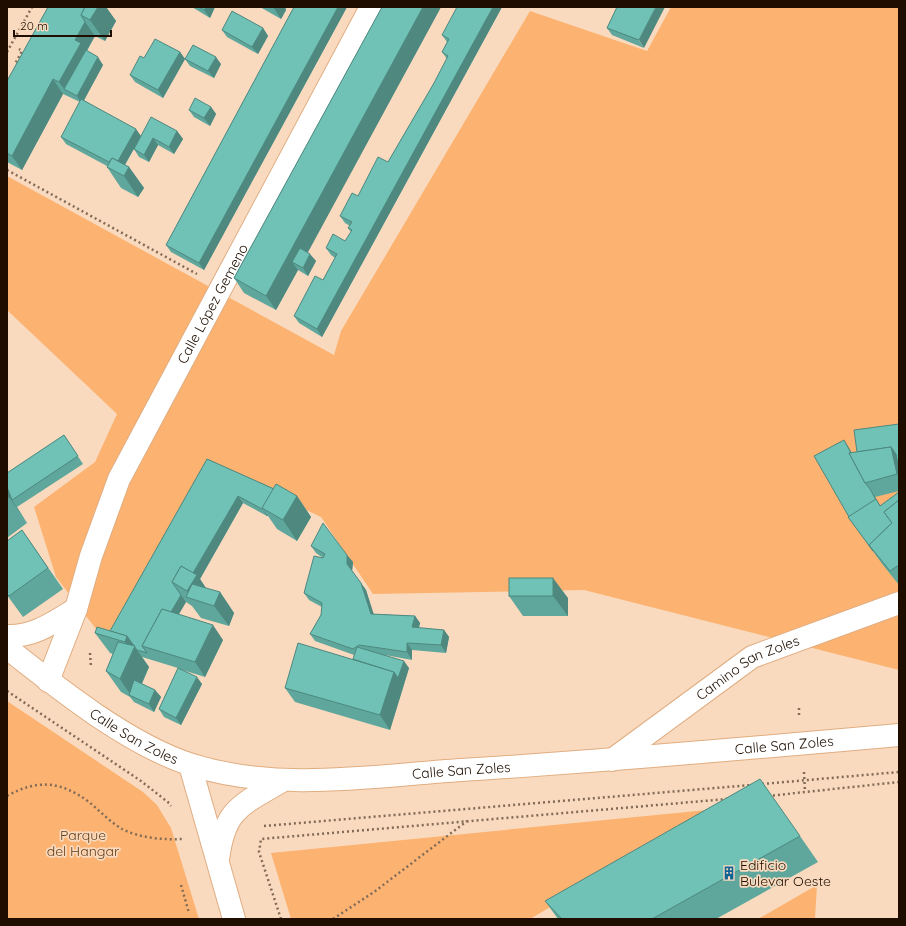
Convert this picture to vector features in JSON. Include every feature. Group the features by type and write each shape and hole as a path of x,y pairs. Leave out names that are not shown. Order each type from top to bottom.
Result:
{"street":[{"name":"Calle López Gemeno","path":"48,681 76,609 91,556 119,480 371,7"},
{"name":"Camino San Zoles","path":"611,760 752,657 899,603"},
{"path":"7,636 18,636 46,627 76,609"},
{"name":"Calle San Zoles","path":"7,648 48,681 126,734 190,764 237,777 282,781 611,760 899,735"},
{"path":"190,764 234,919"},
{"path":"218,865 221,838 230,818 245,803 282,781"}],"path":[{"path":"7,52 32,7"},
{"path":"19,49 22,51 15,64 19,66"},
{"path":"7,170 198,274"},
{"path":"7,691 141,781 169,803 172,809"},
{"path":"803,769 805,792"},
{"path":"260,827 899,772"},
{"path":"765,796 899,782"},
{"path":"7,796 34,784 57,786 74,792 123,829 144,836 166,840 188,839"},
{"path":"281,919 259,852 261,839 733,799"},
{"path":"333,919 374,892 467,821"},
{"path":"182,833 184,839"},
{"path":"181,885 189,913"}],"green space":[{"path":"671,7 899,7 899,670 584,590 373,594 321,517 254,485 110,647 56,577 34,507 95,462 117,414 7,310 7,176 334,355 341,331 530,11 647,51"},
{"name":"Parque del Hangar","path":"7,701 143,792 157,805 171,828 199,919 7,919"},
{"path":"717,809 530,919 291,919 271,853"},
{"path":"817,885 815,919 758,919"}],"building":[{"path":"48,7 85,7 81,15 85,22 75,40 81,43 59,82 53,79 12,156 7,153 7,81"},
{"path":"85,7 98,7 90,20 81,15"},
{"path":"199,7 206,7 204,10"},
{"path":"294,7 338,7 199,263 166,245"},
{"path":"382,7 423,7 266,296 234,278"},
{"path":"457,7 493,7 317,329 294,316 315,276 323,280 337,254 326,248 333,234 345,241 352,230 348,228 352,222 340,216 352,193 358,196 378,157 388,162 434,83 448,56 442,52 449,39 442,35"},
{"path":"617,7 656,7 639,40 607,28"},
{"path":"232,11 263,28 252,47 222,30"},
{"path":"155,39 180,52 158,90 130,75 140,56 144,58"},
{"path":"193,45 216,57 208,71 185,59"},
{"path":"86,50 98,57 77,96 64,89"},
{"path":"195,98 211,107 204,118 189,110"},
{"path":"81,99 136,129 118,161 112,158 109,162 61,137"},
{"path":"151,117 177,131 169,147 153,138 144,155 134,149"},
{"path":"112,158 129,167 124,176 107,167"},
{"path":"300,248 310,254 303,268 292,262"},
{"path":"899,424 899,469 896,454 891,447 857,452 854,430"},
{"path":"64,435 78,456 12,500 7,487 7,473"},
{"path":"844,440 851,453 849,453 865,483 876,500 849,517 814,456"},
{"path":"891,447 897,474 865,483 849,453"},
{"path":"207,459 274,489 262,509 238,496 193,573 181,566 172,582 181,595 171,612 162,609 142,646 147,653 137,650 127,636 110,631"},
{"path":"276,484 297,496 283,520 262,508"},
{"path":"899,492 899,500 884,512 892,523 869,545 873,551 848,517 876,499 880,506"},
{"path":"899,500 899,565 890,571 869,545 892,523 884,512"},
{"path":"323,523 347,555 347,564 361,583 371,614 415,616 412,627 444,630 441,645 407,643 407,652 359,645 353,649 310,634 321,615 322,603 304,593 314,556 323,558 325,554 311,546"},
{"path":"22,530 48,568 9,596 7,594 7,541"},
{"path":"181,566 197,575 187,591 172,582"},
{"path":"509,578 553,578 553,596 509,596"},
{"path":"192,584 220,592 214,606 186,597"},
{"path":"162,609 213,625 195,662 142,646"},
{"path":"97,627 127,636 125,642 95,633"},
{"path":"118,642 135,646 120,679 106,671"},
{"path":"298,643 394,672 380,715 285,688"},
{"path":"357,647 404,661 398,678 394,672 353,659"},
{"path":"178,668 197,677 176,718 159,709"},
{"path":"134,680 155,690 149,704 129,695"},
{"path":"760,779 800,836 652,919 562,919 545,901"}],"place":[{"name":"Edificio Bulevar Oeste","path":"729,873"}]}
